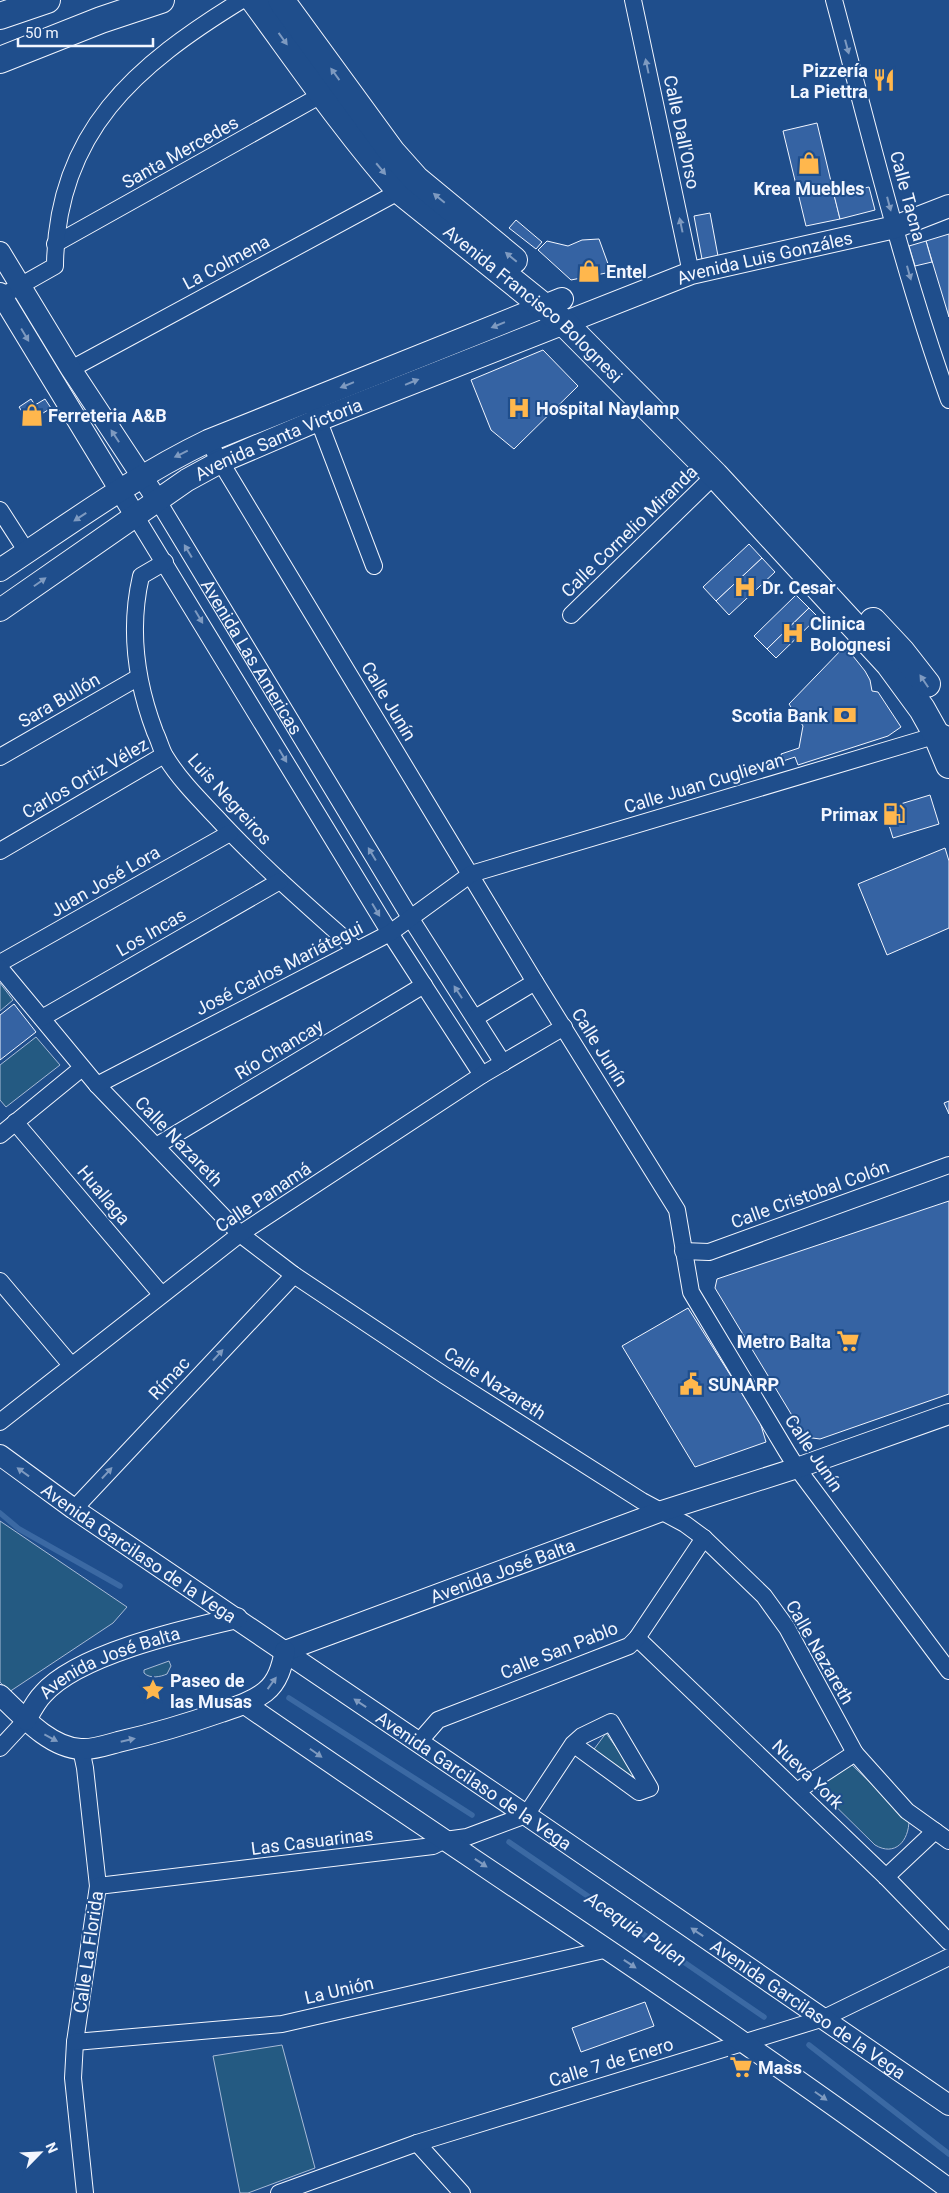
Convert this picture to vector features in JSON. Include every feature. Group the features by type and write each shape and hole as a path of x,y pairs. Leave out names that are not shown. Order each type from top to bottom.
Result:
{"main road":[{"path":"0,16 47,0"},
{"path":"0,60 101,20 161,0"},
{"name":"Avenida Francisco Bolognesi","path":"254,0 381,170 400,190 562,311 888,664 945,730"},
{"name":"Avenida Francisco Bolognesi","path":"281,0 392,152 416,178 476,229 562,311 902,652 923,678 945,730 949,765"},
{"name":"Avenida Luis Gonzáles","path":"562,311 691,273 895,227 949,206"},
{"name":"Avenida Santa Victoria","path":"0,570 121,490 175,457 208,441 315,410 562,311"},
{"name":"Avenida Santa Victoria","path":"0,610 187,480 315,410"}],"street":[{"path":"1,295 55,266 55,244 62,197 75,160 110,106 131,82 157,58 194,30 242,0"},
{"name":"Calle Dall'Orso","path":"633,0 691,273"},
{"name":"Calle Tacna","path":"834,0 895,227 930,346 949,400"},
{"name":"Santa Mercedes","path":"55,244 323,94"},
{"name":"La Colmena","path":"71,369 400,190"},
{"name":"Avenida Las Americas","path":"0,252 71,369 158,501 411,920 503,1063"},
{"name":"Avenida Las Americas","path":"1,295 390,933 482,1075"},
{"path":"315,410 374,566"},
{"name":"Calle Junín","path":"208,441 535,982 677,1210 691,1292 797,1468 949,1671"},
{"name":"Calle Cornelio Miranda","path":"571,615 715,475"},
{"path":"0,510 27,552"},
{"name":"Luis Negreiros","path":"165,562 141,576 136,596 135,629 139,677 148,713 164,755 184,784 230,833 357,950"},
{"name":"Sara Bullón","path":"0,757 139,677"},
{"name":"Calle Juan Cuglievan","path":"471,874 945,730"},
{"name":"Carlos Ortiz Vélez","path":"0,851 164,755"},
{"name":"Juan José Lora","path":"0,963 230,833"},
{"name":"José Carlos Mariátegui","path":"97,1086 390,933 411,920 471,874"},
{"name":"Los Incas","path":"42,1018 280,881"},
{"name":"Calle Nazareth","path":"0,968 97,1086 240,1234 294,1275 444,1375 642,1501 662,1511 704,1538 764,1596 787,1628 855,1754 896,1801 949,1841"},
{"path":"475,1018 535,982"},
{"name":"Río Chancay","path":"156,1146 424,986"},
{"name":"Calle Panamá","path":"0,1422 240,1234 482,1075 564,1027"},
{"path":"0,1135 82,1068"},
{"name":"Huallaga","path":"15,1122 162,1294"},
{"name":"Calle Cristobal Colón","path":"683,1251 709,1252 949,1165"},
{"name":"Rímac","path":"74,1509 294,1275"},
{"path":"0,1281 71,1365"},
{"name":"Avenida José Balta","path":"285,1651 662,1511 797,1468 949,1414"},
{"name":"Avenida Garcilaso de la Vega","path":"0,1455 74,1509 237,1618 949,2105"},
{"name":"Calle San Pablo","path":"418,1742 438,1720 628,1646 637,1638 704,1538"},
{"name":"Avenida José Balta","path":"26,1720 43,1694 61,1678 87,1664 156,1639 237,1618"},
{"name":"Nueva York","path":"637,1638 797,1790 949,1942"},
{"path":"0,1695 26,1720 54,1740 80,1749 147,1736 245,1704 266,1691 273,1684 281,1668 285,1651"},
{"path":"245,1704 745,2042 860,2123 949,2189"},
{"path":"0,1748 26,1720"},
{"path":"526,1815 573,1744 582,1736 611,1722 650,1788 639,1792 573,1744"},
{"name":"Calle La Florida","path":"80,1749 85,1768 98,1886 75,2042 73,2078 85,2193"},
{"path":"797,1790 855,1754"},
{"name":"Las Casuarinas","path":"98,1886 433,1846 445,1840 467,1837 526,1815"},
{"path":"886,1877 935,1831"},
{"name":"La Unión","path":"75,2042 282,2024 608,1949"},
{"name":"Calle 7 de Enero","path":"279,2193 417,2143 824,2018 949,1958"},
{"path":"417,2143 462,2193"}],"shaded area":[{"path":"0,983 13,1000 0,1011"},
{"path":"36,1037 60,1065 6,1107 0,1100 0,1065"},
{"path":"0,1521 127,1607 113,1623 9,1692 0,1682"},
{"path":"169,1661 171,1666 167,1674 152,1677 144,1673 144,1670"},
{"path":"606,1733 635,1774 636,1779 634,1782 592,1752"},
{"path":"851,1764 909,1820 904,1840 895,1848 882,1848 875,1845 815,1786"},
{"path":"282,2045 315,2168 248,2193 240,2193 213,2056"}],"building":[{"name":"Krea Muebles","path":"817,123 840,219 806,226 783,131"},
{"path":"869,187 875,210 840,219 834,195"},
{"path":"710,213 718,256 702,259 694,216"},
{"path":"516,220 542,242 536,249 509,228"},
{"path":"949,234 949,317 926,241"},
{"path":"599,239 611,272 571,280 538,250 547,241 568,246 582,240"},
{"path":"926,241 932,262 915,266 909,246"},
{"name":"Hospital Naylamp","path":"543,350 578,386 514,449 491,430 471,380"},
{"name":"Ferreteria A&B","path":"31,399 35,405 45,399 51,408 29,422 19,407"},
{"path":"749,544 762,558 716,601 703,587"},
{"name":"Dr. Cesar","path":"762,558 775,572 729,615 716,601"},
{"path":"796,595 809,608 767,649 754,636"},
{"name":"Clinica Bolognesi","path":"809,608 818,617 776,658 767,649"},
{"name":"Scotia Bank","path":"845,646 865,671 870,680 872,691 878,692 901,727 888,736 798,765 795,757 783,761 781,754 799,748 803,726 789,704"},
{"path":"930,795 939,824 893,838 884,809"},
{"path":"945,848 949,861 949,928 887,955 858,884"},
{"path":"14,1004 36,1032 0,1060 0,1015"},
{"path":"949,1101 949,1114 944,1103"},
{"name":"Metro Balta","path":"949,1201 949,1394 820,1439 805,1437 715,1288 717,1279"},
{"name":"SUNARP","path":"688,1308 760,1422 766,1442 695,1467 622,1346"},
{"path":"645,2002 654,2026 581,2052 572,2028"}],"waterway":[{"name":"Acequia Pulen","path":"0,1513 19,1529 120,1586"},
{"name":"Acequia Pulen","path":"289,1698 472,1815"},
{"name":"Acequia Pulen","path":"509,1842 764,2017"},
{"name":"Acequia Pulen","path":"809,2045 949,2154"}],"place":[{"name":"Pizzería La Piettra","path":"884,80"},
{"name":"Krea Muebles","path":"809,163"},
{"name":"Entel","path":"589,271"},
{"name":"Hospital Naylamp","path":"519,408"},
{"name":"Ferreteria A&B","path":"32,415"},
{"name":"Dr. Cesar","path":"745,587"},
{"name":"Clinica Bolognesi","path":"793,633"},
{"name":"Scotia Bank","path":"845,715"},
{"name":"Primax","path":"894,814"},
{"name":"Metro Balta","path":"848,1341"},
{"name":"SUNARP","path":"691,1384"},
{"name":"Paseo de las Musas","path":"153,1690"},
{"name":"Mass","path":"741,2067"}]}
